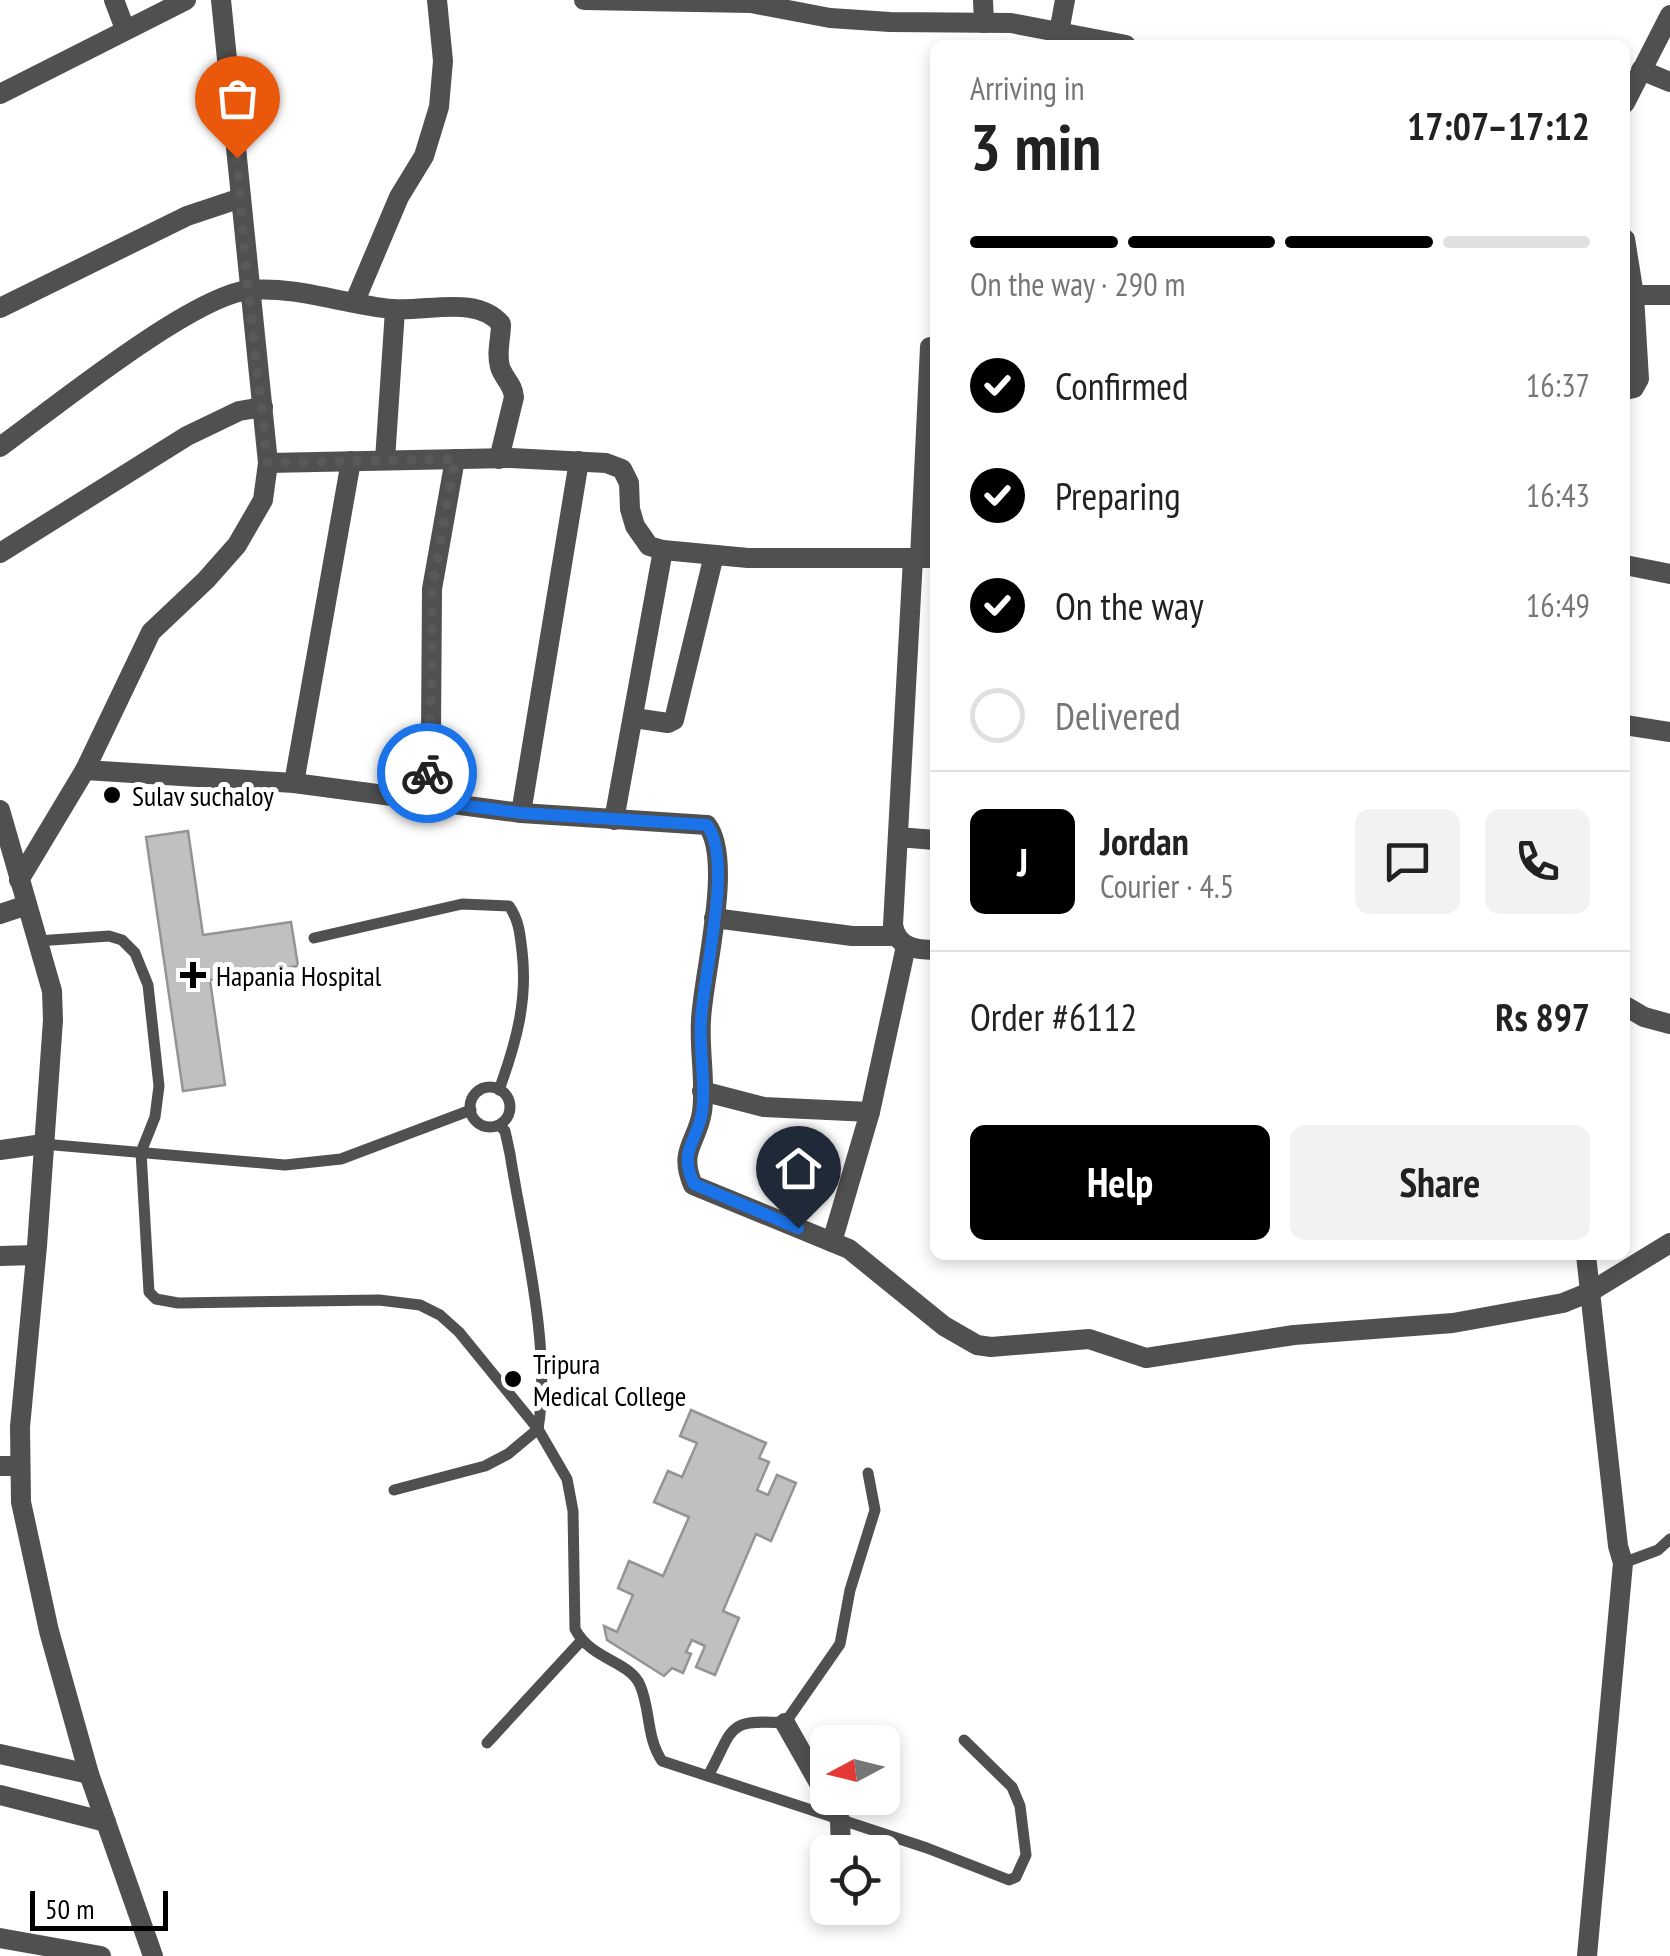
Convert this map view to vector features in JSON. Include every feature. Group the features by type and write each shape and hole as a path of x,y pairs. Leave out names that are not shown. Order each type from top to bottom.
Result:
{"street":[{"path":"114,0 125,29"},
{"path":"0,94 186,0"},
{"path":"19,880 85,770 151,632 206,580 245,530 262,500 268,463 221,0"},
{"path":"356,301 399,196 424,156 439,107 442,61 438,0"},
{"path":"584,0 772,3 830,18 1011,23 1100,40"},
{"path":"983,0 984,23"},
{"path":"1059,32 1065,0"},
{"path":"1670,15 1634,77 1670,82"},
{"path":"0,308 187,216 241,198"},
{"path":"0,447 178,321 248,290 356,301 395,310 476,308 493,314 501,324 497,352 501,371 513,386 514,397 499,459"},
{"path":"1630,389 1639,380 1630,295 1670,295"},
{"path":"385,460 395,310"},
{"path":"832,1242 870,1112 900,941 898,836 930,469 930,347"},
{"path":"0,553 187,436 239,411 262,407"},
{"path":"268,463 455,459 606,462 622,469 629,483 634,526 649,546 714,555 923,558"},
{"path":"424,800 431,733 432,589 455,459"},
{"path":"294,782 351,461"},
{"path":"521,813 579,461"},
{"path":"614,820 663,550"},
{"path":"634,718 668,723 674,720 714,555"},
{"path":"1630,566 1670,574"},
{"path":"1630,726 1670,732"},
{"path":"85,770 294,782 521,813 707,825 717,843 714,918 702,1004 699,1124 687,1155 687,1170 694,1184 848,1249 944,1326 977,1345 1089,1339 1146,1358 1294,1335 1453,1323 1563,1303 1590,1292 1670,1243"},
{"path":"0,810 52,991 36,1255 20,1426 10,1466 89,1774 149,1955"},
{"path":"898,836 930,839"},
{"path":"0,914 27,906"},
{"path":"714,918 900,941 930,949"},
{"path":"1630,1009 1670,1024"},
{"path":"702,1092 764,1107 870,1112"},
{"path":"0,1150 43,1144"},
{"path":"0,1256 36,1255"},
{"path":"1587,1260 1618,1546 1623,1562 1587,1956"},
{"path":"785,1724 840,1820 840,1835"},
{"path":"0,1754 89,1774"},
{"path":"0,1795 106,1822"},
{"path":"0,1938 101,1956"}],"lane":[{"path":"314,938 462,904 509,906 517,918 525,980 523,1012 499,1090"},
{"path":"38,941 109,936 122,940 135,953 148,984 158,1086 155,1117 141,1152 149,1292 156,1298 178,1303 339,1298 420,1305 440,1315 538,1429 567,1479 573,1511 575,1629 581,1641 631,1672 640,1685 652,1746 662,1761 927,1848 1009,1880 1016,1878 1026,1856 1020,1806 1012,1787 964,1740"},
{"path":"481,1088 499,1090 510,1104 508,1116 499,1125 482,1124 471,1110 472,1098 481,1088"},
{"path":"43,1144 284,1165 341,1158 471,1110"},
{"path":"394,1490 484,1466 508,1454 538,1429 543,1400 542,1362 510,1154 506,1134 499,1125"},
{"path":"708,1776 735,1726 747,1720 785,1724 840,1644 850,1590 875,1510 868,1473"},
{"path":"1623,1562 1658,1550 1670,1540"},
{"path":"488,1743 581,1641"}],"building":[{"name":"Hapania Hospital","path":"188,831 203,935 291,922 298,966 210,980 225,1085 183,1091 146,837"},
{"path":"691,1410 766,1443 759,1458 769,1462 757,1490 768,1495 777,1475 796,1483 771,1541 756,1534 723,1611 739,1618 715,1675 696,1667 705,1646 692,1640 683,1673 672,1668 664,1676 607,1640 604,1626 617,1632 633,1595 618,1588 629,1561 663,1576 689,1517 654,1502 668,1471 682,1477 697,1443 680,1436"}],"way so far":[{"path":"237,158 268,463 455,459 432,589 427,773"}],"place":[{"name":"Sulav suchaloy","path":"112,795"},
{"name":"Hapania Hospital","path":"193,975"},
{"name":"Tripura Medical College","path":"513,1379"}],"route":[{"path":"427,773 424,800 521,813 707,825 717,843 718,863 700,1026 702,1111 689,1144 687,1170 694,1184 798,1228"}]}
